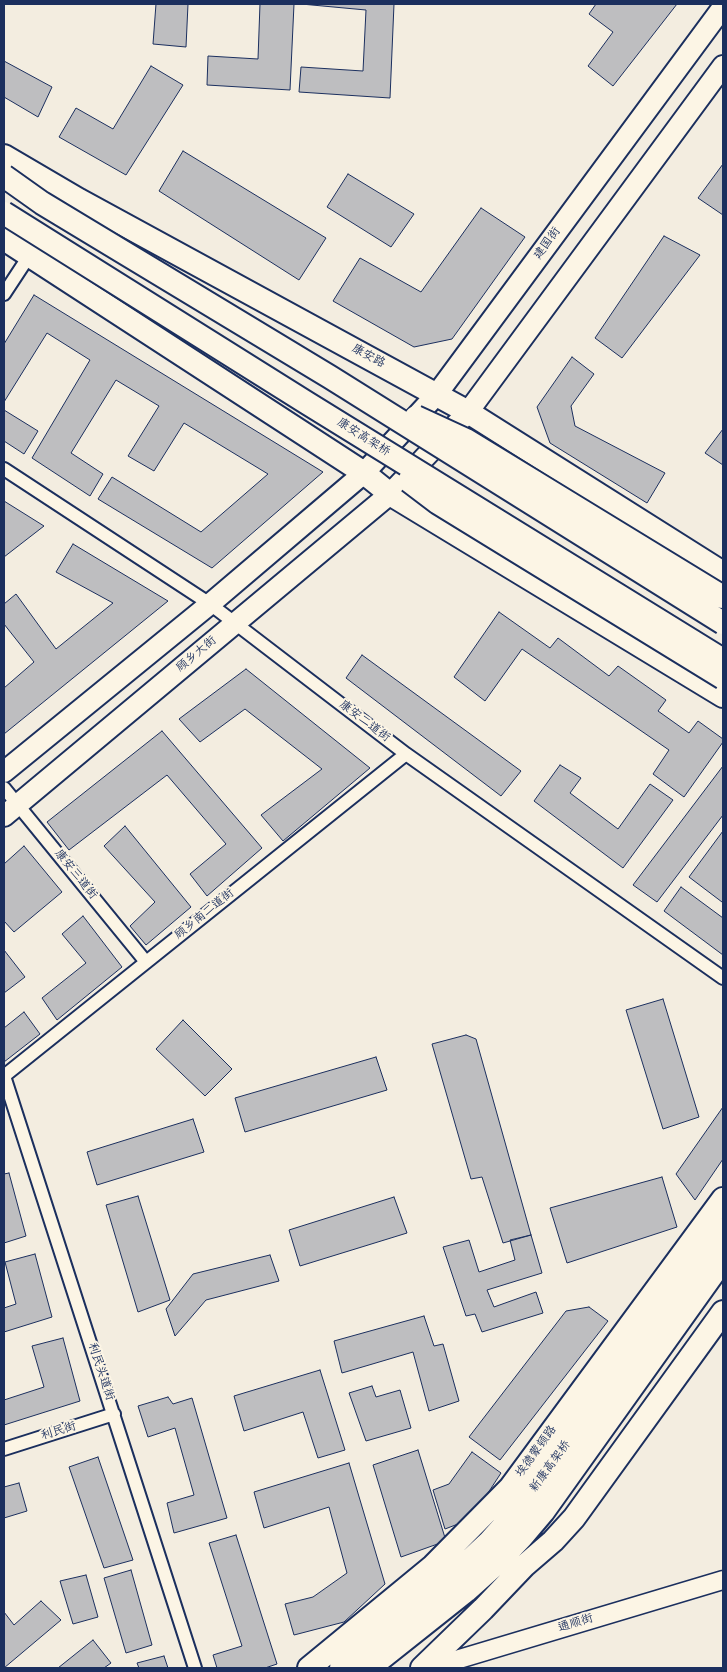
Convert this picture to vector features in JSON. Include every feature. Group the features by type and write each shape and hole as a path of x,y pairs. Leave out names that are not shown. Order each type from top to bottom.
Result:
{"highway":[{"name":"康安路","path":"7,162 437,394 723,573"},
{"path":"7,162 42,203 330,378 723,623"},
{"name":"康安高架桥","path":"4,213 307,404 723,660"},
{"path":"4,239 364,473 390,494 723,696"},
{"path":"330,378 466,440 723,597"},
{"path":"307,404 438,503 723,678"},
{"name":"埃德蒙顿路","path":"309,1668 434,1566 510,1488 723,1199"},
{"name":"新康高架桥","path":"341,1668 436,1591 489,1542 530,1495 723,1230"},
{"path":"369,1668 472,1585 521,1538 543,1512 723,1260"},
{"path":"524,1566 551,1524 723,1285"},
{"path":"422,1668 484,1609 524,1566 553,1541 574,1518 723,1312"}],"main road":[{"name":"建国街","path":"364,473 437,394 723,7"},
{"path":"390,494 468,412 723,66"},
{"path":"4,772 210,604 364,473"},
{"name":"顾乡大街","path":"10,810 390,494"}],"street":[{"path":"4,294 29,256"},
{"name":"康安二道街","path":"4,469 210,604 406,754 723,978"},
{"name":"顾乡南二道街","path":"4,1076 406,754"},
{"name":"康安三道街","path":"4,788 10,810 146,962"},
{"name":"利民头道街","path":"4,1076 195,1668"},
{"name":"利民街","path":"4,1449 114,1414"},
{"name":"通顺街","path":"429,1668 723,1580"}],"building":[{"path":"156,4 188,4 186,47 153,44"},
{"path":"260,4 294,4 290,90 207,85 208,56 258,59"},
{"path":"301,4 394,4 390,98 299,92 301,67 363,71 366,10"},
{"path":"596,4 677,4 613,86 588,66 613,32 589,14"},
{"path":"4,61 52,87 38,117 4,97"},
{"path":"151,66 183,85 126,175 59,137 76,108 113,129"},
{"path":"183,151 326,238 299,280 159,191"},
{"path":"723,164 723,215 698,198"},
{"path":"348,174 414,214 391,247 327,207"},
{"path":"481,208 525,237 452,339 414,347 333,301 360,258 421,292"},
{"path":"664,236 700,255 622,358 595,338"},
{"path":"34,295 323,472 212,568 98,499 112,477 201,532 268,474 184,423 154,471 128,456 159,406 116,380 71,453 103,474 90,496 32,458 90,360 47,333 4,402 4,344"},
{"path":"572,357 594,374 571,406 575,426 665,473 647,503 550,443 537,407"},
{"path":"4,410 38,431 24,454 4,441"},
{"path":"723,429 723,465 705,453"},
{"path":"4,501 44,526 4,557"},
{"path":"73,544 168,601 4,734 4,688 34,662 4,624 4,604 16,594 56,649 113,603 56,572"},
{"path":"499,612 550,648 558,638 609,676 618,666 666,700 658,711 689,733 698,721 723,739 723,742 684,797 653,774 669,750 522,649 485,701 454,677"},
{"path":"362,655 521,771 501,796 346,678"},
{"path":"246,669 370,768 283,841 261,815 322,769 245,709 200,742 179,719"},
{"path":"162,731 262,848 207,896 190,874 226,844 167,775 69,850 47,822"},
{"path":"560,765 581,778 570,793 618,829 650,784 673,800 623,868 534,801"},
{"path":"723,766 723,815 657,902 633,885"},
{"path":"125,826 191,907 146,945 130,926 155,902 104,846"},
{"path":"723,831 723,901 722,902 689,877"},
{"path":"24,846 62,892 14,932 4,921 4,864"},
{"path":"681,887 723,918 723,955 664,911"},
{"path":"83,916 122,967 57,1020 42,998 86,963 62,934"},
{"path":"4,950 25,977 4,993"},
{"path":"663,999 699,1117 663,1129 626,1010"},
{"path":"24,1012 40,1034 4,1062 4,1028"},
{"path":"183,1020 232,1069 205,1096 156,1049"},
{"path":"466,1035 476,1039 531,1235 503,1243 482,1177 471,1179 432,1044"},
{"path":"376,1057 387,1090 245,1132 235,1098"},
{"path":"723,1107 723,1159 695,1200 676,1174"},
{"path":"193,1119 204,1152 97,1185 87,1152"},
{"path":"9,1173 26,1236 4,1243 4,1174"},
{"path":"662,1177 677,1227 567,1263 550,1208"},
{"path":"138,1196 170,1300 138,1312 106,1205"},
{"path":"394,1197 407,1233 300,1266 289,1230"},
{"path":"531,1235 542,1273 487,1290 494,1307 536,1292 543,1313 482,1332 475,1314 466,1316 443,1247 469,1240 479,1272 515,1260 510,1240"},
{"path":"35,1254 52,1317 4,1332 4,1308 16,1304 5,1262"},
{"path":"270,1255 279,1281 206,1300 175,1336 166,1309 193,1274"},
{"path":"589,1307 608,1321 500,1460 469,1437 566,1311"},
{"path":"424,1316 434,1346 443,1344 459,1401 429,1411 413,1352 342,1373 334,1341"},
{"path":"63,1338 80,1401 4,1425 4,1400 44,1387 32,1346"},
{"path":"320,1370 345,1450 318,1458 303,1412 244,1431 234,1396"},
{"path":"372,1386 376,1397 400,1390 411,1428 366,1441 349,1393"},
{"path":"168,1397 173,1404 192,1398 227,1518 174,1533 167,1503 194,1495 175,1428 148,1437 138,1406"},
{"path":"418,1450 446,1541 401,1557 373,1465"},
{"path":"472,1452 501,1473 471,1519 445,1529 433,1490 449,1484"},
{"path":"98,1457 133,1560 104,1568 69,1467"},
{"path":"349,1463 385,1584 344,1622 294,1635 285,1604 313,1597 347,1573 329,1507 264,1528 254,1492"},
{"path":"19,1483 27,1511 4,1518 4,1487"},
{"path":"236,1535 277,1664 265,1668 217,1668 213,1655 242,1646 209,1543"},
{"path":"131,1570 152,1645 126,1653 104,1578"},
{"path":"86,1575 98,1617 73,1624 60,1581"},
{"path":"41,1601 61,1620 4,1668 4,1612 14,1625"},
{"path":"93,1640 111,1663 104,1668 58,1668"},
{"path":"164,1656 168,1668 139,1668 137,1663"}]}
